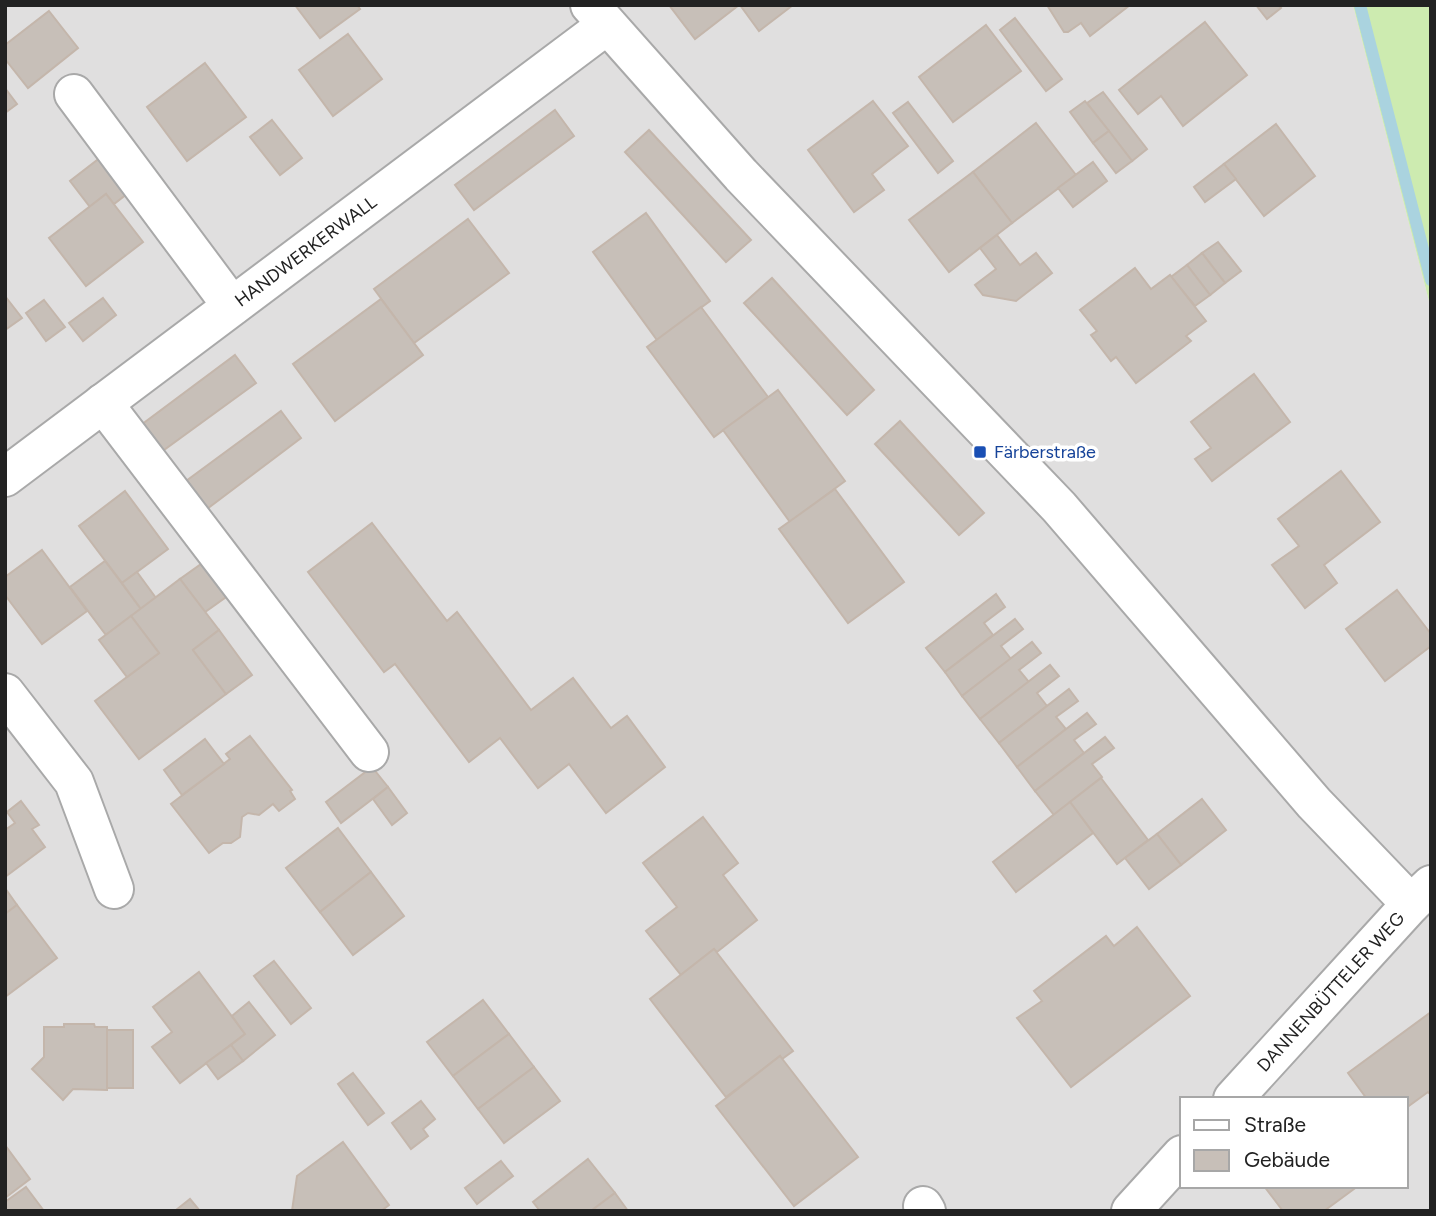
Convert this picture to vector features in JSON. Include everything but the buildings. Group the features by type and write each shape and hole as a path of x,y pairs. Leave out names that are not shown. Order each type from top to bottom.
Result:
{"street":[{"name":"HANDWERKERWALL","path":"5,477 559,59 599,15"},
{"path":"599,15 741,175 1059,507 1314,803 1421,895"},
{"path":"74,94 232,306"},
{"path":"103,403 369,752"},
{"path":"5,693 74,782 114,889"},
{"name":"DANNENBÜTTELER WEG","path":"1235,1097 1421,895"},
{"path":"1131,1211 1180,1157"}],"shaded area":[{"path":"5,5 1353,5 1431,309 1431,1211 5,1211"}],"green space":[{"path":"1353,5 1431,5 1431,309"}],"waterway":[{"path":"1360,5 1431,280"}],"place":[{"name":"Färberstraße","path":"980,452"}]}
